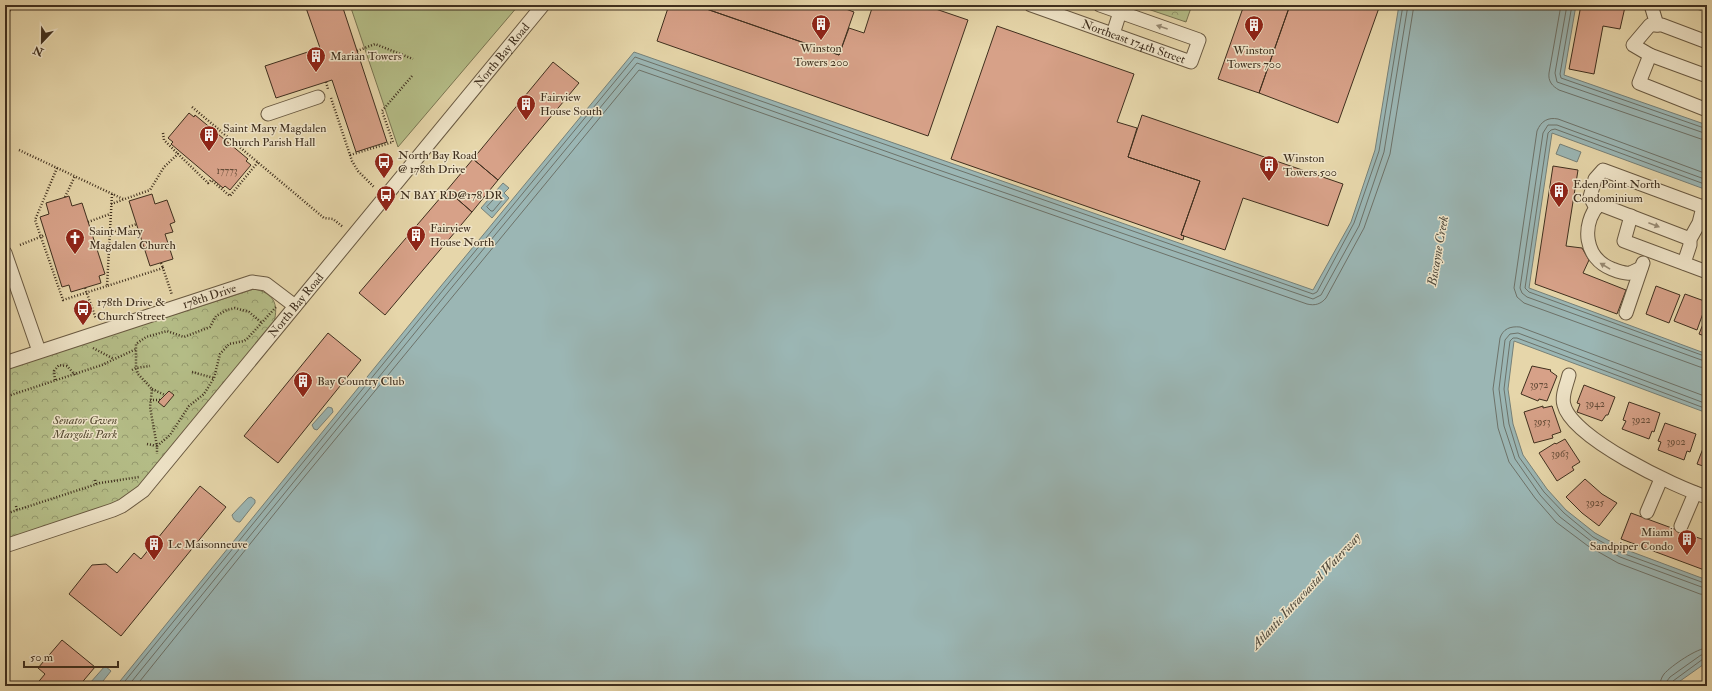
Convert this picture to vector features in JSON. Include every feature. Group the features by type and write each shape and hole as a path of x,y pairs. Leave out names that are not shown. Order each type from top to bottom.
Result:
{"street":[{"name":"North Bay Road","path":"5,546 113,510 133,499 143,491 543,5"},
{"name":"Northeast 174th Street","path":"1031,5 1191,62 1199,40 1100,5"},
{"path":"1651,5 1660,25"},
{"path":"1113,34 1120,12"},
{"path":"1707,42 1660,25 1650,25 1633,45 1650,55 1707,76"},
{"path":"1650,55 1639,83 1707,110"},
{"path":"268,114 318,97"},
{"path":"1596,208 1590,197 1595,179 1603,170 1703,207 1699,222 1690,239 1690,245 1684,263"},
{"path":"1641,268 1630,273 1620,272 1603,266 1594,255 1588,241 1587,228 1592,212 1599,204 1690,239"},
{"path":"1631,216 1624,241 1707,272"},
{"path":"1626,313 1646,250"},
{"path":"5,253 39,351"},
{"name":"178th Drive","path":"5,362 252,282 266,284 295,306"},
{"path":"1570,375 1563,397 1564,405 1571,418 1584,430 1608,448 1661,479 1701,495 1681,526"},
{"path":"1647,512 1661,479"}],"path":[{"path":"357,51 375,44 413,59"},
{"path":"350,155 393,142 382,111 412,76"},
{"path":"326,82 350,155 358,172 374,187"},
{"path":"192,107 324,218 333,219 343,227"},
{"path":"163,133 164,140 208,183 211,180 230,196 258,162"},
{"path":"19,150 124,199"},
{"path":"111,204 150,190 164,167 178,154"},
{"path":"57,168 35,220 63,300 163,268"},
{"path":"65,197 75,176"},
{"path":"106,286 112,194"},
{"path":"88,222 110,214"},
{"path":"35,220 40,218"},
{"path":"109,233 136,224"},
{"path":"20,245 45,235"},
{"path":"161,263 172,294"},
{"path":"85,288 96,319"},
{"path":"158,446 170,435 189,406 204,394 214,378 219,358 224,349 231,343 244,341 276,307"},
{"path":"165,395 152,389 138,374 136,368 136,344 143,339 166,331 184,337 210,327 216,316 231,308 239,308 249,312 261,322"},
{"path":"93,348 114,360"},
{"path":"5,397 54,380 75,375 114,360 136,348"},
{"path":"54,380 54,371 59,365 67,366 75,375"},
{"path":"132,370 150,366"},
{"path":"192,372 214,378"},
{"path":"152,389 150,407 158,446 156,457"},
{"path":"150,400 160,400"},
{"path":"147,444 158,446"},
{"path":"5,514 109,481 140,476"},
{"path":"95,480 96,485"},
{"path":"16,506 17,510"}],"green space":[{"path":"350,5 515,5 518,6 398,147"},
{"path":"1136,5 1192,5 1186,22"},
{"name":"Senator Gwen Margolis Park","path":"254,289 266,293 273,300 276,309 274,322 140,486 122,501 5,540 5,369"}],"water":[{"path":"1399,5 1576,5 1564,75 1707,125 1707,190 1552,133 1529,288 1707,354 1707,413 1514,341 1508,389 1513,424 1523,455 1547,489 1566,510 1595,533 1624,549 1707,580 1707,662 1673,686 116,686 441,286 634,52 1313,290 1351,222 1375,150"},
{"path":"1560,144 1581,152 1577,162 1556,154"},
{"path":"503,183 509,188 504,193 509,198 492,218 481,208"},
{"path":"328,407 332,408 333,412 317,430 314,429 312,425"},
{"path":"251,497 255,500 255,503 240,522 236,521 232,515 248,498"},
{"path":"105,666 111,671 99,686 93,686 90,683"}],"building":[{"path":"5,5 13,5 5,21"},
{"name":"Marian Towers","path":"305,5 342,5 387,142 356,152 332,80 276,98 265,66 320,48"},
{"path":"669,5 695,5 839,55 849,28 864,33 873,5 924,5 968,20 928,136 657,41"},
{"name":"Winston Towers 200","path":"695,5 835,5 854,12 839,55"},
{"name":"Winston Towers 700","path":"1244,5 1290,5 1259,93 1218,79"},
{"path":"1290,5 1380,5 1338,123 1259,93"},
{"path":"1581,5 1616,5 1625,7 1620,29 1603,26 1594,74 1569,69"},
{"path":"1690,5 1701,5 1701,10 1689,8"},
{"path":"997,26 1134,74 1117,122 1137,128 1128,157 1200,181 1181,235 1184,236 1183,240 951,159"},
{"name":"Fairview House South","path":"553,62 579,83 498,180 473,159"},
{"name":"Saint Mary Magdalen Church Parish Hall","path":"189,113 194,117 195,115 248,159 246,161 251,165 230,190 225,186 223,188 171,144 173,142 168,138"},
{"name":"Winston Towers 500","path":"1142,115 1343,184 1328,226 1243,198 1225,250 1181,235 1200,181 1128,157"},
{"path":"473,159 498,180 472,212 447,190"},
{"name":"Eden Point North Condominium","path":"1553,166 1578,170 1566,246 1582,248 1589,260 1583,273 1626,290 1617,314 1535,284"},
{"name":"Fairview House North","path":"447,190 472,212 385,315 359,293"},
{"path":"152,194 155,204 167,200 175,222 170,224 173,232 165,234 173,259 150,266 129,201"},
{"name":"Saint Mary Magdalen Church","path":"69,196 72,206 82,203 105,274 99,276 101,283 71,292 69,285 62,287 40,217 49,214 46,203"},
{"path":"1656,286 1680,295 1669,323 1646,314"},
{"path":"1685,294 1707,302 1697,330 1674,321"},
{"path":"1707,314 1707,337 1699,334"},
{"name":"Bay Country Club","path":"328,333 361,360 278,463 244,436"},
{"path":"1532,366 1551,370 1550,371 1557,376 1547,401 1539,399 1538,401 1521,394"},
{"path":"1584,385 1615,397 1608,415 1606,415 1602,421 1577,412 1580,404 1577,403"},
{"path":"169,391 174,395 164,407 158,402"},
{"path":"1629,402 1660,413 1654,432 1652,431 1649,439 1622,429 1626,421 1623,420"},
{"path":"1543,406 1543,408 1552,406 1561,432 1552,435 1553,438 1534,443 1524,412"},
{"path":"1665,423 1696,434 1690,452 1687,451 1684,460 1658,450 1661,442 1658,441"},
{"path":"1707,438 1707,465 1704,464 1703,466 1697,464"},
{"path":"1565,439 1580,462 1572,467 1574,470 1557,481 1539,453 1555,443 1556,444"},
{"path":"1585,479 1602,494 1617,503 1599,526 1582,513 1566,497"},
{"name":"Le Maisonneuve","path":"200,486 226,507 121,636 69,594 92,565 106,564 117,573 134,553 141,559"},
{"name":"Miami Sandpiper Condo","path":"1631,513 1707,541 1707,571 1621,539"},
{"path":"62,640 95,667 79,686 35,686 45,674 38,668"}],"place":[{"name":"Winston Towers 200","path":"821,41"},
{"name":"Winston Towers 700","path":"1254,42"},
{"name":"Marian Towers","path":"316,73"},
{"name":"Fairview House South","path":"526,121"},
{"name":"Saint Mary Magdalen Church Parish Hall","path":"209,152"},
{"name":"North Bay Road @ 178th Drive","path":"384,179"},
{"name":"Winston Towers 500","path":"1269,182"},
{"name":"Eden Point North Condominium","path":"1559,208"},
{"name":"N BAY RD@178 DR","path":"386,212"},
{"name":"Fairview House North","path":"416,252"},
{"name":"Saint Mary Magdalen Church","path":"75,255"},
{"name":"178th Drive & Church Street","path":"83,326"},
{"name":"Bay Country Club","path":"303,398"},
{"name":"Miami Sandpiper Condo","path":"1687,556"},
{"name":"Le Maisonneuve","path":"154,561"}],"water label":[{"name":"Biscayne Creek","path":"1438,251"},
{"name":"Atlantic Intracoastal Waterway","path":"1306,591"}]}
